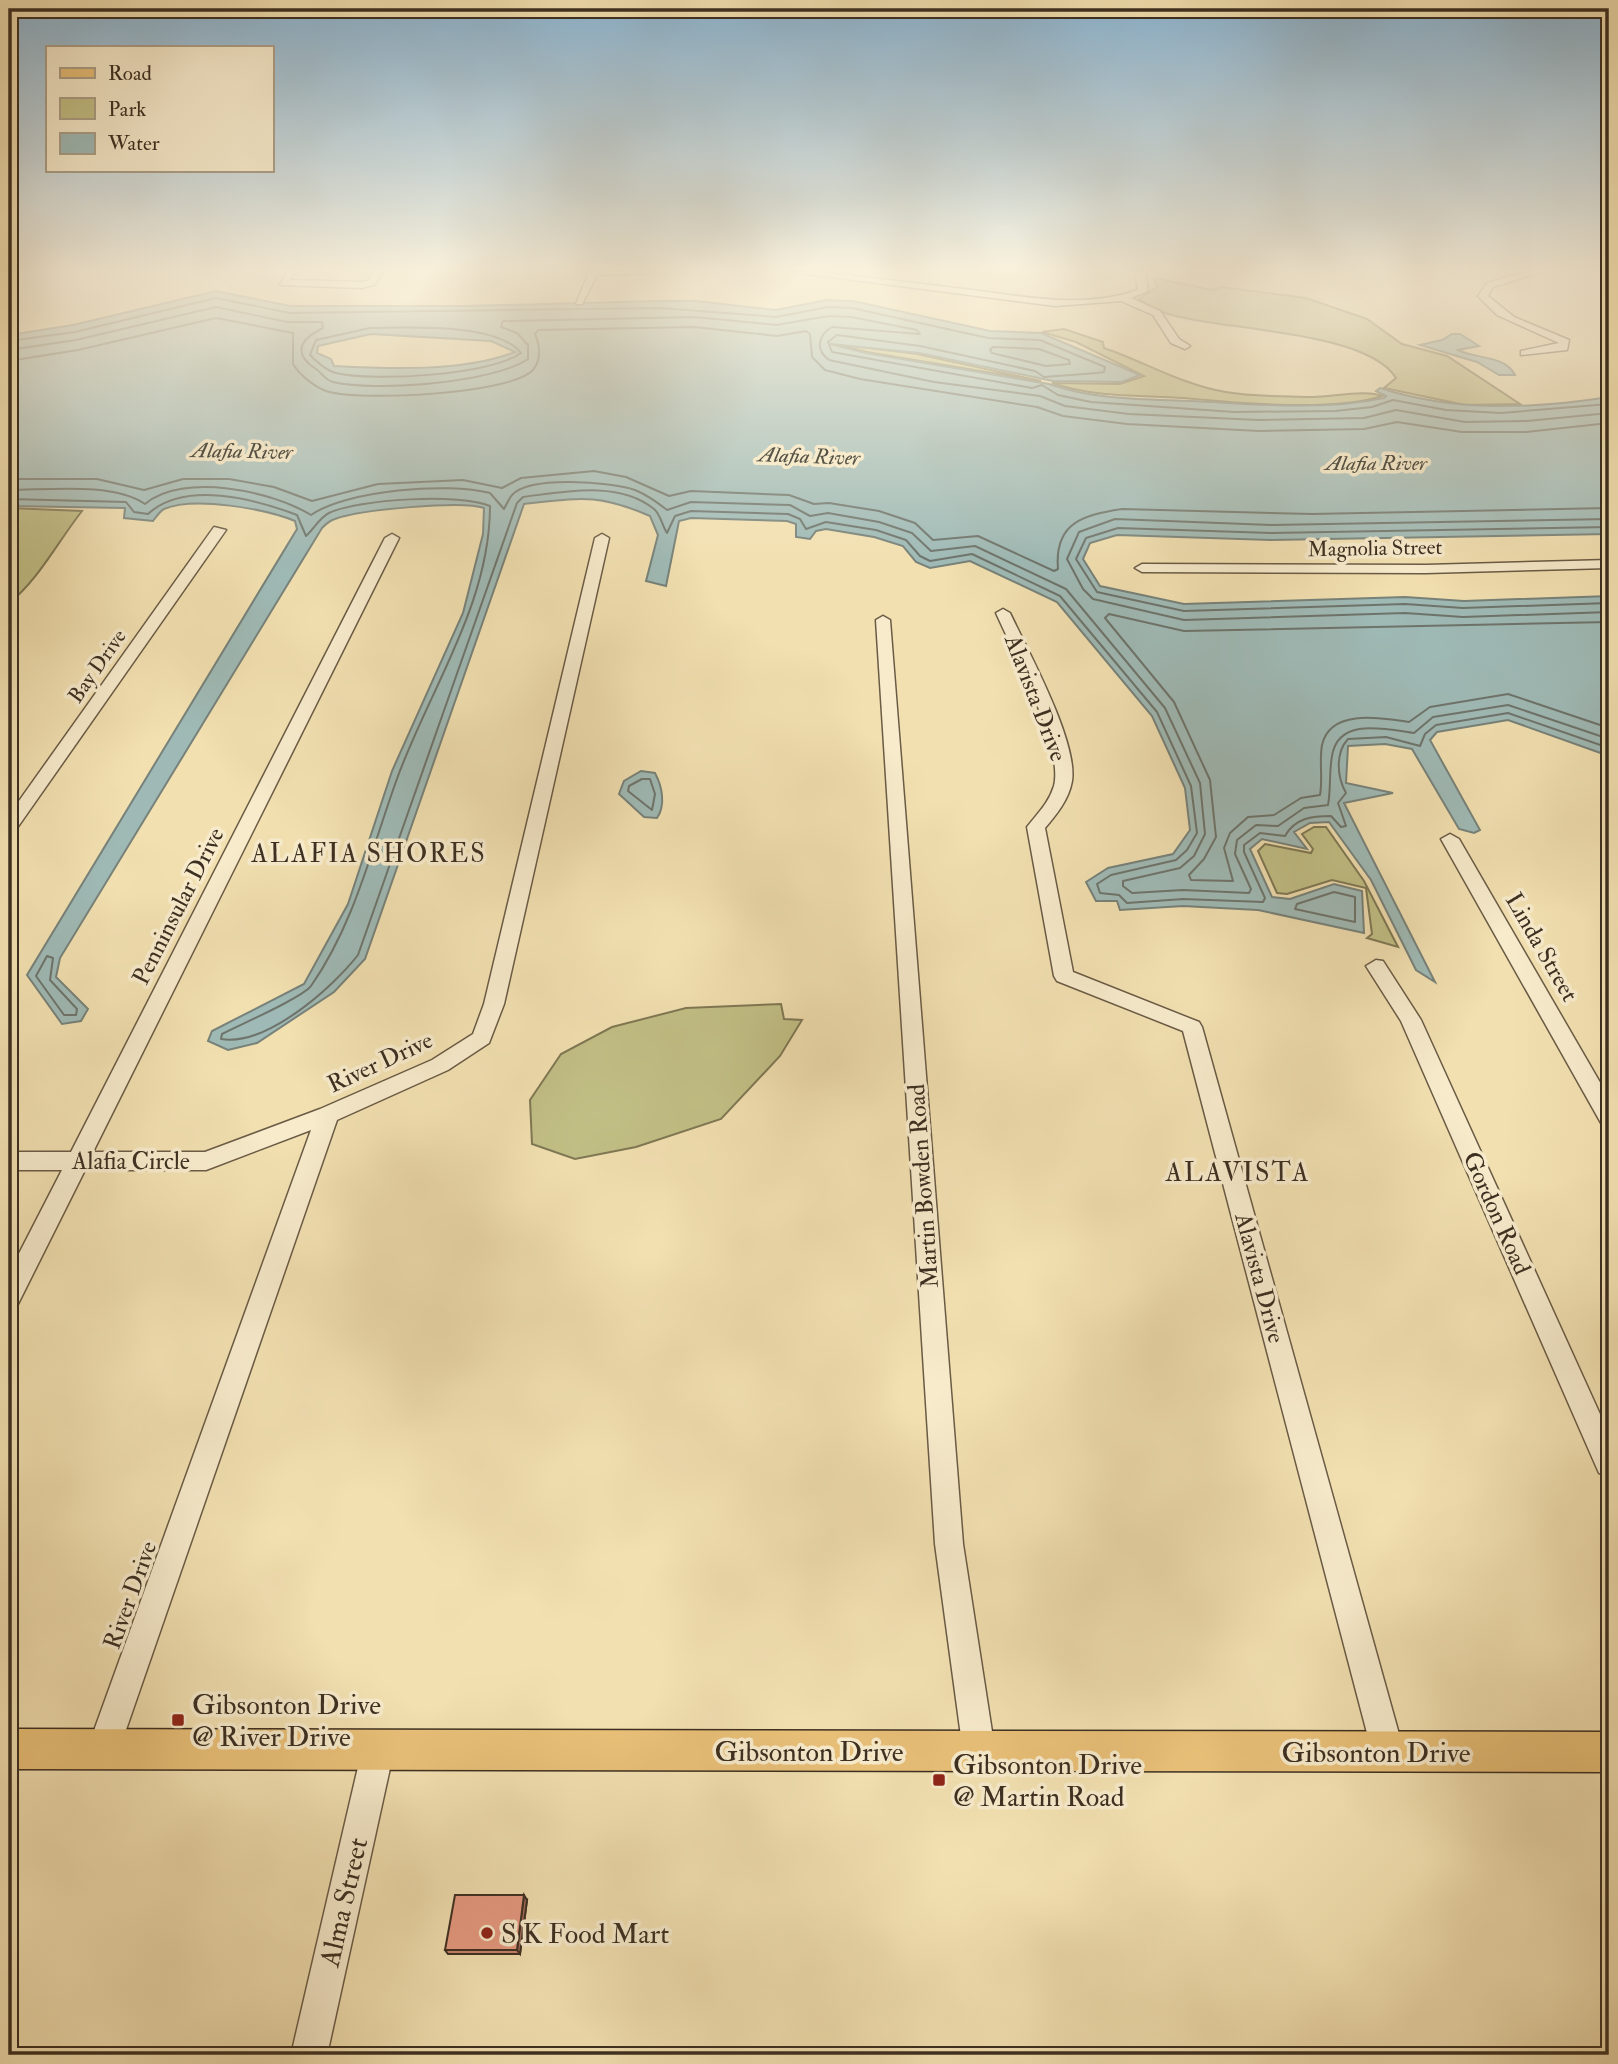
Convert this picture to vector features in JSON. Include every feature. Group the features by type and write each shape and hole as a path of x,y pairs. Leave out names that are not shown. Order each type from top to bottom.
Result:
{"main road":[{"name":"Gibsonton Drive","path":"9,1749 1609,1752"}],"street":[{"name":"Bay Drive","path":"9,827 219,530"},
{"name":"Penninsular Drive","path":"9,1297 392,538"},
{"name":"River Drive","path":"103,1749 328,1115 440,1065 482,1038 494,1004 602,538"},
{"name":"Magnolia Street","path":"1142,568 1426,569 1609,564"},
{"name":"Alavista Drive","path":"1003,613 1059,745 1065,775 1058,801 1036,827 1064,976 1192,1027 1388,1752"},
{"name":"Martin Bowden Road","path":"883,620 949,1544 979,1751"},
{"name":"Linda Street","path":"1450,839 1609,1117"},
{"name":"Gordon Road","path":"1376,966 1411,1020 1609,1464"},
{"name":"Alafia Circle","path":"9,1161 206,1161 328,1115"},
{"name":"Alma Street","path":"309,2055 378,1750"}],"green space":[{"path":"965,368 983,368 1041,381"},
{"path":"1129,368 1153,368 1210,389 1237,394 1313,397 1368,393 1382,396 1338,404 1284,405 1118,395 1052,383 1120,384 1144,376"},
{"path":"1386,368 1466,368 1520,404 1465,405 1384,388 1396,378"},
{"path":"9,508 82,511 29,584 9,603"},
{"path":"1314,827 1326,827 1364,881 1398,947 1367,938 1372,934 1366,888 1332,880 1287,894 1277,893 1258,851 1265,844 1311,853 1313,849 1302,834"},
{"path":"781,1004 784,1019 802,1020 780,1056 721,1119 636,1147 575,1159 532,1144 530,1100 561,1054 612,1027 686,1008"}],"water":[{"name":"Alafia River","path":"9,368 956,368 1102,396 1264,405 1361,402 1384,398 1386,396 1376,391 1380,388 1408,396 1465,405 1523,406 1609,397 1609,534 1271,540 1117,535 1090,543 1083,559 1100,586 1184,604 1405,597 1464,601 1609,596 1609,756 1508,720 1437,732 1430,740 1480,830 1474,833 1459,829 1412,749 1385,744 1348,746 1346,783 1393,793 1344,803 1435,982 1416,970 1371,880 1329,822 1310,823 1294,832 1307,849 1262,839 1250,849 1272,897 1290,899 1334,884 1362,891 1364,933 1258,910 1183,906 1120,910 1117,901 1096,901 1086,882 1108,868 1173,854 1190,830 1185,788 1152,716 1057,602 970,561 930,568 916,562 903,546 874,537 826,529 816,531 810,539 796,537 796,524 787,521 691,518 679,521 666,586 646,581 658,535 650,516 616,504 588,499 524,504 365,959 334,992 257,1043 228,1050 208,1041 212,1031 304,984 348,904 392,771 463,613 483,534 484,508 455,505 365,512 333,520 322,528 60,958 56,977 88,1009 81,1021 62,1024 27,975 297,529 295,521 282,517 211,504 177,505 164,509 153,521 124,518 125,508 9,506"},
{"name":"Alafia River","path":"992,368 1124,368 1140,375 1122,382 1053,381"},
{"path":"1488,368 1509,368 1515,375 1499,375"},
{"path":"641,771 655,773 660,784 662,801 657,818 644,817 619,794 624,781"}],"building":[{"name":"S K Food Mart","path":"455,1895 524,1895 517,1950 445,1950"}],"place":[{"name":"Gibsonton Drive @ River Drive","path":"178,1720"},
{"name":"Gibsonton Drive @ Martin Road","path":"939,1780"},
{"name":"S K Food Mart","path":"487,1933"}],"district":[{"name":"ALAFIA SHORES","path":"369,853"},
{"name":"ALAVISTA","path":"1238,1172"}]}
